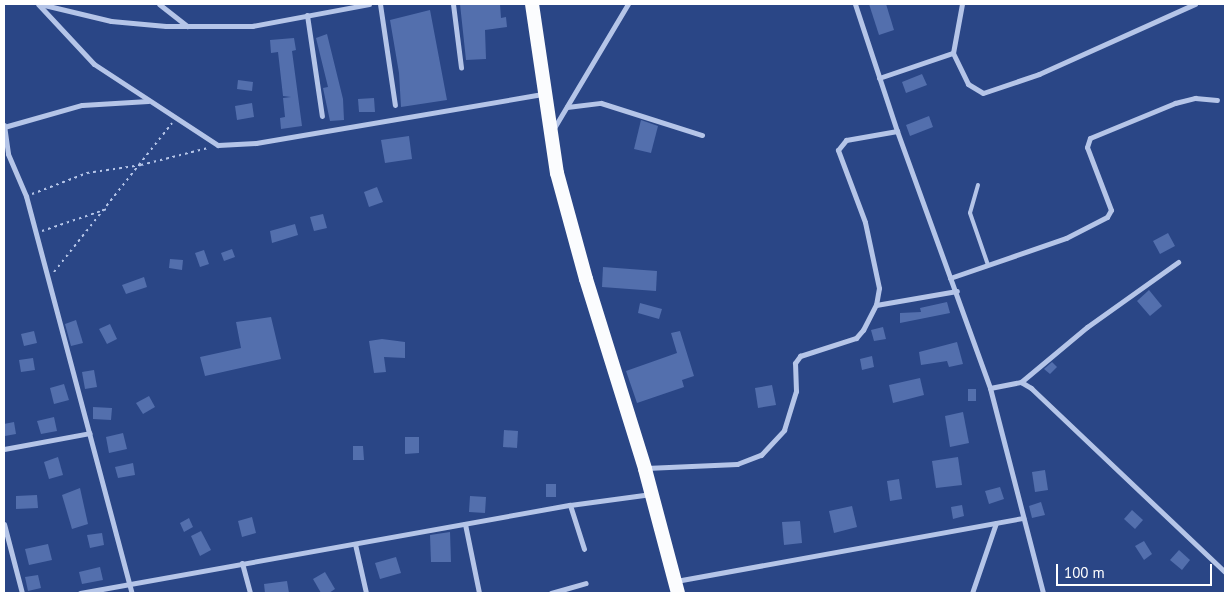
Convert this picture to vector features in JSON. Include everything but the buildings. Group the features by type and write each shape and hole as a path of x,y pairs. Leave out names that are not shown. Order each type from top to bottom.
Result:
{"highway":[{"path":"532,4 544,94 558,173 586,279 645,468 676,587"}],"street":[{"path":"39,4 112,21 188,26 252,26 369,4"},
{"path":"39,4 94,64 175,119 218,145 256,143 544,94"},
{"path":"159,4 188,26"},
{"path":"380,4 395,105"},
{"path":"453,4 461,66"},
{"path":"551,133 628,4"},
{"path":"855,4 897,131 950,278 957,291 990,388 1043,593"},
{"path":"962,4 953,53 968,84 983,93 1039,74 1195,4"},
{"path":"307,15 322,116"},
{"path":"879,78 953,53"},
{"path":"950,278 1066,238 1109,214 1111,210 1087,147 1090,138 1175,104 1195,98 1217,100"},
{"path":"132,593 90,433 46,280 26,196 8,154 4,127 82,105 149,101"},
{"path":"567,107 602,103 702,135"},
{"path":"645,468 737,464 761,455 784,430 796,391 795,363 800,356 856,338 876,305 879,288 865,222 838,150 846,140 897,131"},
{"path":"990,388 1021,382 1087,327 1178,262"},
{"path":"876,305 957,291"},
{"path":"1021,382 1225,572"},
{"path":"4,448 90,433"},
{"path":"80,593 570,505 651,494"},
{"path":"570,505 584,549"},
{"path":"676,587 1023,518"},
{"path":"972,593 996,523"},
{"path":"4,524 22,593"},
{"path":"465,524 479,593"},
{"path":"355,544 366,593"},
{"path":"242,563 250,593"},
{"path":"551,593 586,583"}],"lane":[{"path":"978,185 970,203 970,213 988,265"}],"path":[{"path":"46,280 106,210 175,119"},
{"path":"26,196 87,173 141,165 218,145"},
{"path":"35,233 106,210"}]}
